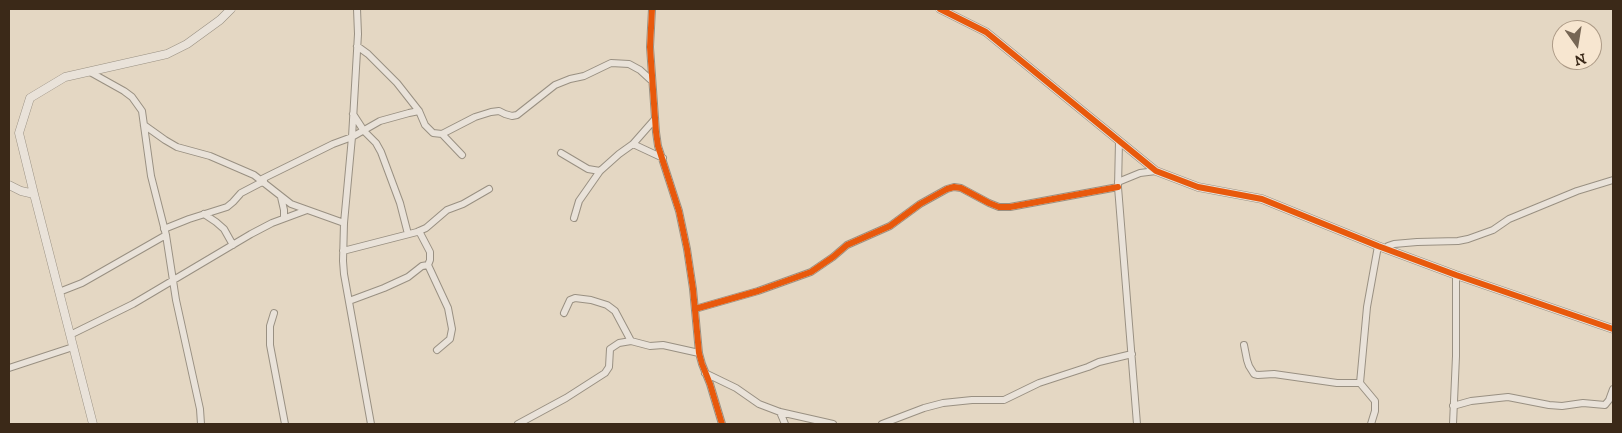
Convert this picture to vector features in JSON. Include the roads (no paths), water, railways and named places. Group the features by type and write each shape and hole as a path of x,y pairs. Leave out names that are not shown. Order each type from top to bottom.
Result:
{"street":[{"path":"93,424 18,133 30,98 65,77 166,54 187,44 220,20 231,9"},
{"path":"357,9 352,137 343,251 344,274 372,424"},
{"path":"652,9 650,47 658,146 679,211 687,249 699,353 722,424"},
{"path":"940,9 986,32 1156,171 1198,187 1262,199 1382,248 1613,328"},
{"path":"357,46 380,65 397,83 419,111 428,130 433,133 442,134 474,117 491,112 499,111 512,116 517,115 555,85 584,76 611,64 629,64 640,70 652,81"},
{"path":"90,72 114,84 132,97 142,111 151,176 165,232 173,281 200,409 201,424"},
{"path":"59,292 82,283 165,232 204,214 227,207 241,193 333,144 352,137 380,121 409,112 419,111"},
{"path":"353,114 381,152 400,204 408,234"},
{"path":"574,218 579,201 600,170 634,144 655,119"},
{"path":"144,124 177,147 210,156 263,180 280,197 291,204 344,223"},
{"path":"442,134 462,155"},
{"path":"1119,141 1118,185 1137,424"},
{"path":"634,144 663,158"},
{"path":"561,153 588,169 600,170"},
{"path":"695,309 758,291 811,272 847,245 890,226 920,204 947,189 961,188 999,207 1010,207 1118,185 1140,173 1156,171"},
{"path":"1382,248 1394,244 1468,239 1493,230 1509,219 1577,191 1613,180"},
{"path":"9,185 34,194"},
{"path":"343,251 419,231 426,228 446,210 463,204 489,189"},
{"path":"280,197 284,218"},
{"path":"70,334 119,312 258,230 306,210"},
{"path":"204,214 224,229 233,245"},
{"path":"419,231 430,252 428,265 448,308 452,329 450,338 437,350"},
{"path":"1371,424 1376,411 1375,401 1360,383 1368,307 1382,248"},
{"path":"350,301 408,277 422,266 428,265"},
{"path":"1453,424 1456,356 1456,275"},
{"path":"564,312 570,300 575,298 607,305 616,311 631,341"},
{"path":"274,313 270,326 270,345 285,424"},
{"path":"518,424 566,398 605,373 609,367 610,349 619,342 631,341 650,346 672,346 699,353"},
{"path":"1244,345 1249,366 1254,374 1280,375 1337,383 1360,383"},
{"path":"9,368 73,347"},
{"path":"882,424 943,403 972,400 1004,400 1038,384 1099,362 1132,354"},
{"path":"705,373 736,388 759,404 780,412 833,424"},
{"path":"1453,406 1471,401 1508,397 1549,405 1562,406 1583,403 1605,405 1613,389"},
{"path":"780,412 785,424"}]}
